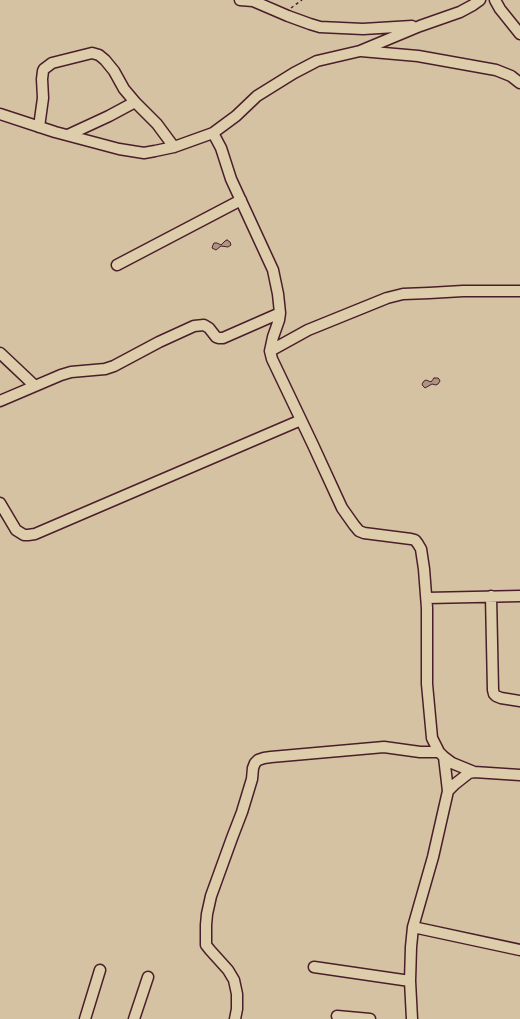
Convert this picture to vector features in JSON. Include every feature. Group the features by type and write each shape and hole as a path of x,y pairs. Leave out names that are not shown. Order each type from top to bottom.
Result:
{"street":[{"path":"240,0 253,0 284,14 320,27 363,29 420,26"},
{"path":"0,114 68,136 119,149 155,152 213,133 236,116 257,96 294,73 317,61 360,51 420,26 460,12 480,0"},
{"path":"495,0 500,9 520,34"},
{"path":"360,51 418,56 496,70 511,76 520,84"},
{"path":"39,127 43,98 43,71 52,62 92,53 99,55 105,60 114,71 124,89 157,124 174,147"},
{"path":"68,136 135,102"},
{"path":"213,133 221,148 231,179 273,270 280,314 270,351 272,359 342,508 359,531 415,540 423,555 426,598 427,684 432,738 441,755 448,791 433,857 413,928 410,981 412,1019"},
{"path":"117,265 241,200"},
{"path":"270,351 308,330 387,298 403,294 463,291 520,291"},
{"path":"0,401 66,374 105,369 114,366 159,342 194,326 204,325 209,328 216,337 223,338 280,314"},
{"path":"0,353 35,386"},
{"path":"0,503 16,530 28,536 301,420"},
{"path":"491,596 494,694 502,698 520,701"},
{"path":"426,598 520,596"},
{"path":"235,1019 237,994 234,980 228,970 206,945 207,914 211,896 242,812 252,780 253,768 258,760 271,757 384,746 441,755 452,763 474,772 520,775"},
{"path":"448,791 469,773 474,772"},
{"path":"413,928 520,950"},
{"path":"314,967 410,981"},
{"path":"85,1019 100,970"},
{"path":"134,1019 148,977"},
{"path":"337,1016 370,1019"}],"path":[{"path":"284,14 302,0"}],"building":[{"path":"227,240 231,245 228,247 221,246 216,250 212,248 214,243 221,245"},
{"path":"434,378 439,379 440,381 438,384 432,384 425,388 423,386 422,384 424,381 426,380 431,382"}]}
